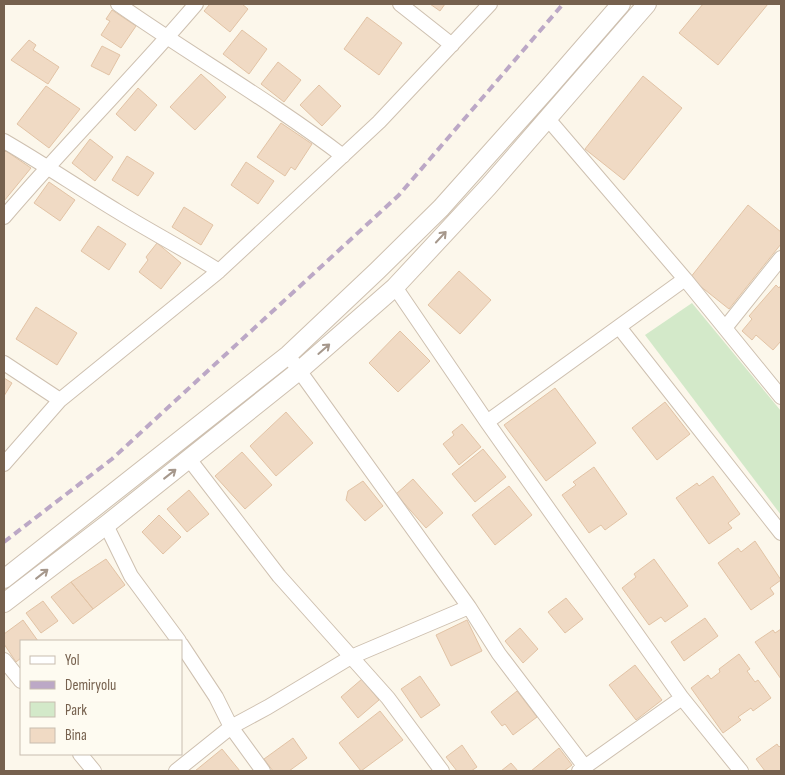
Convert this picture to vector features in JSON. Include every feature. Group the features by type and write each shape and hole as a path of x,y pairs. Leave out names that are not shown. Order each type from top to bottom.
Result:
{"street":[{"path":"118,4 167,39 256,96 343,156"},
{"path":"4,217 48,166 167,39 196,4"},
{"path":"400,4 452,45"},
{"path":"4,464 60,400 219,271 380,122 490,4"},
{"path":"4,579 288,355 378,272 441,208 621,4"},
{"path":"4,603 106,525 300,370 395,287 488,187 647,4"},
{"path":"548,119 685,279 781,397"},
{"path":"4,141 48,166 118,212 219,271"},
{"path":"725,328 781,258"},
{"path":"487,422 685,279"},
{"path":"395,287 487,422 682,698 741,771"},
{"path":"619,327 781,534"},
{"path":"288,355 469,607 499,654 582,769 682,698"},
{"path":"4,363 60,400"},
{"path":"189,459 279,576 388,698 442,771"},
{"path":"106,525 132,576 178,640"},
{"path":"176,771 231,727 351,657 469,607"},
{"path":"182,646 216,697 231,727 263,771"},
{"path":"4,660 20,680"},
{"path":"81,755 94,771"}],"green space":[{"path":"692,303 781,411 781,515 645,335"}],"building":[{"path":"210,4 242,4 248,9 230,32 204,11"},
{"path":"430,4 445,4 440,11"},
{"path":"703,4 768,4 718,65 679,33"},
{"path":"112,10 136,26 121,48 101,35 110,21 106,19"},
{"path":"367,17 402,43 379,75 344,49"},
{"path":"242,30 267,49 249,74 223,54"},
{"path":"29,40 36,45 33,50 59,67 48,84 11,60"},
{"path":"102,46 120,55 109,75 91,66"},
{"path":"278,62 301,80 284,102 261,84"},
{"path":"201,74 226,97 195,130 170,107"},
{"path":"643,76 682,108 624,180 585,149"},
{"path":"319,85 341,106 322,126 300,105"},
{"path":"46,86 80,109 49,148 17,124"},
{"path":"138,88 157,105 135,131 116,114"},
{"path":"281,123 312,144 295,170 291,167 285,176 257,157"},
{"path":"90,139 113,157 95,181 72,163"},
{"path":"6,151 31,168 4,201 4,153"},
{"path":"127,156 154,173 138,196 112,180"},
{"path":"246,162 274,181 258,204 231,185"},
{"path":"49,182 75,200 60,221 34,203"},
{"path":"748,205 781,232 781,244 729,309 690,278"},
{"path":"184,207 213,225 201,245 172,227"},
{"path":"98,226 126,244 109,270 81,251"},
{"path":"157,243 181,263 161,289 139,272 148,260 146,257"},
{"path":"459,271 491,300 460,334 428,305"},
{"path":"776,285 779,288 781,285 781,341 773,350 756,335 752,340 742,331 752,319 749,316"},
{"path":"36,307 77,333 57,365 16,339"},
{"path":"400,331 430,361 398,392 369,363"},
{"path":"4,378 12,383 4,396"},
{"path":"555,388 596,443 546,481 504,425"},
{"path":"665,402 690,434 657,460 632,428"},
{"path":"286,412 313,443 276,476 250,446"},
{"path":"462,424 481,447 459,465 443,444 454,435 452,432"},
{"path":"483,449 506,477 475,502 452,474"},
{"path":"242,452 272,485 245,509 215,476"},
{"path":"594,467 627,514 605,530 601,525 589,533 562,495 576,485 573,482"},
{"path":"713,476 740,514 728,523 732,528 709,544 676,498 697,483 699,486"},
{"path":"413,479 443,513 426,528 396,494"},
{"path":"363,481 383,506 365,521 346,500 348,491"},
{"path":"509,486 532,515 495,545 472,515"},
{"path":"189,490 209,514 187,532 167,509"},
{"path":"159,515 181,537 163,554 142,532"},
{"path":"755,541 781,580 770,588 774,594 751,610 718,563 738,548 741,552"},
{"path":"106,559 125,585 93,609 71,582"},
{"path":"654,559 688,606 665,622 661,617 649,625 622,588 636,577 634,574"},
{"path":"71,582 93,609 73,624 51,597"},
{"path":"566,598 583,619 565,633 548,612"},
{"path":"43,601 58,621 41,633 26,613"},
{"path":"705,618 718,636 684,661 671,642"},
{"path":"23,620 37,640 20,640 20,659 16,662 4,644 4,634"},
{"path":"467,620 482,651 451,666 436,635"},
{"path":"520,628 538,649 523,663 505,641"},
{"path":"781,629 781,679 755,642 773,630 775,633"},
{"path":"739,654 750,669 747,671 755,682 758,680 771,698 753,711 751,708 738,717 741,720 723,733 691,688 708,675 711,679 720,672 719,669"},
{"path":"635,665 662,700 636,720 609,685"},
{"path":"420,676 440,705 421,718 401,689"},
{"path":"362,679 379,700 358,718 341,697"},
{"path":"517,691 537,717 513,735 505,724 502,726 491,712"},
{"path":"380,711 403,740 361,771 339,743"},
{"path":"293,738 307,758 289,771 273,771 264,759"},
{"path":"777,744 779,747 781,745 781,771 765,771 756,759"},
{"path":"462,745 477,767 471,771 457,771 446,757"},
{"path":"559,748 572,765 564,771 531,771"},
{"path":"222,749 240,771 195,771"},
{"path":"511,763 518,771 501,771"}],"railway":[{"path":"4,542 112,459 399,195 563,4"}]}
